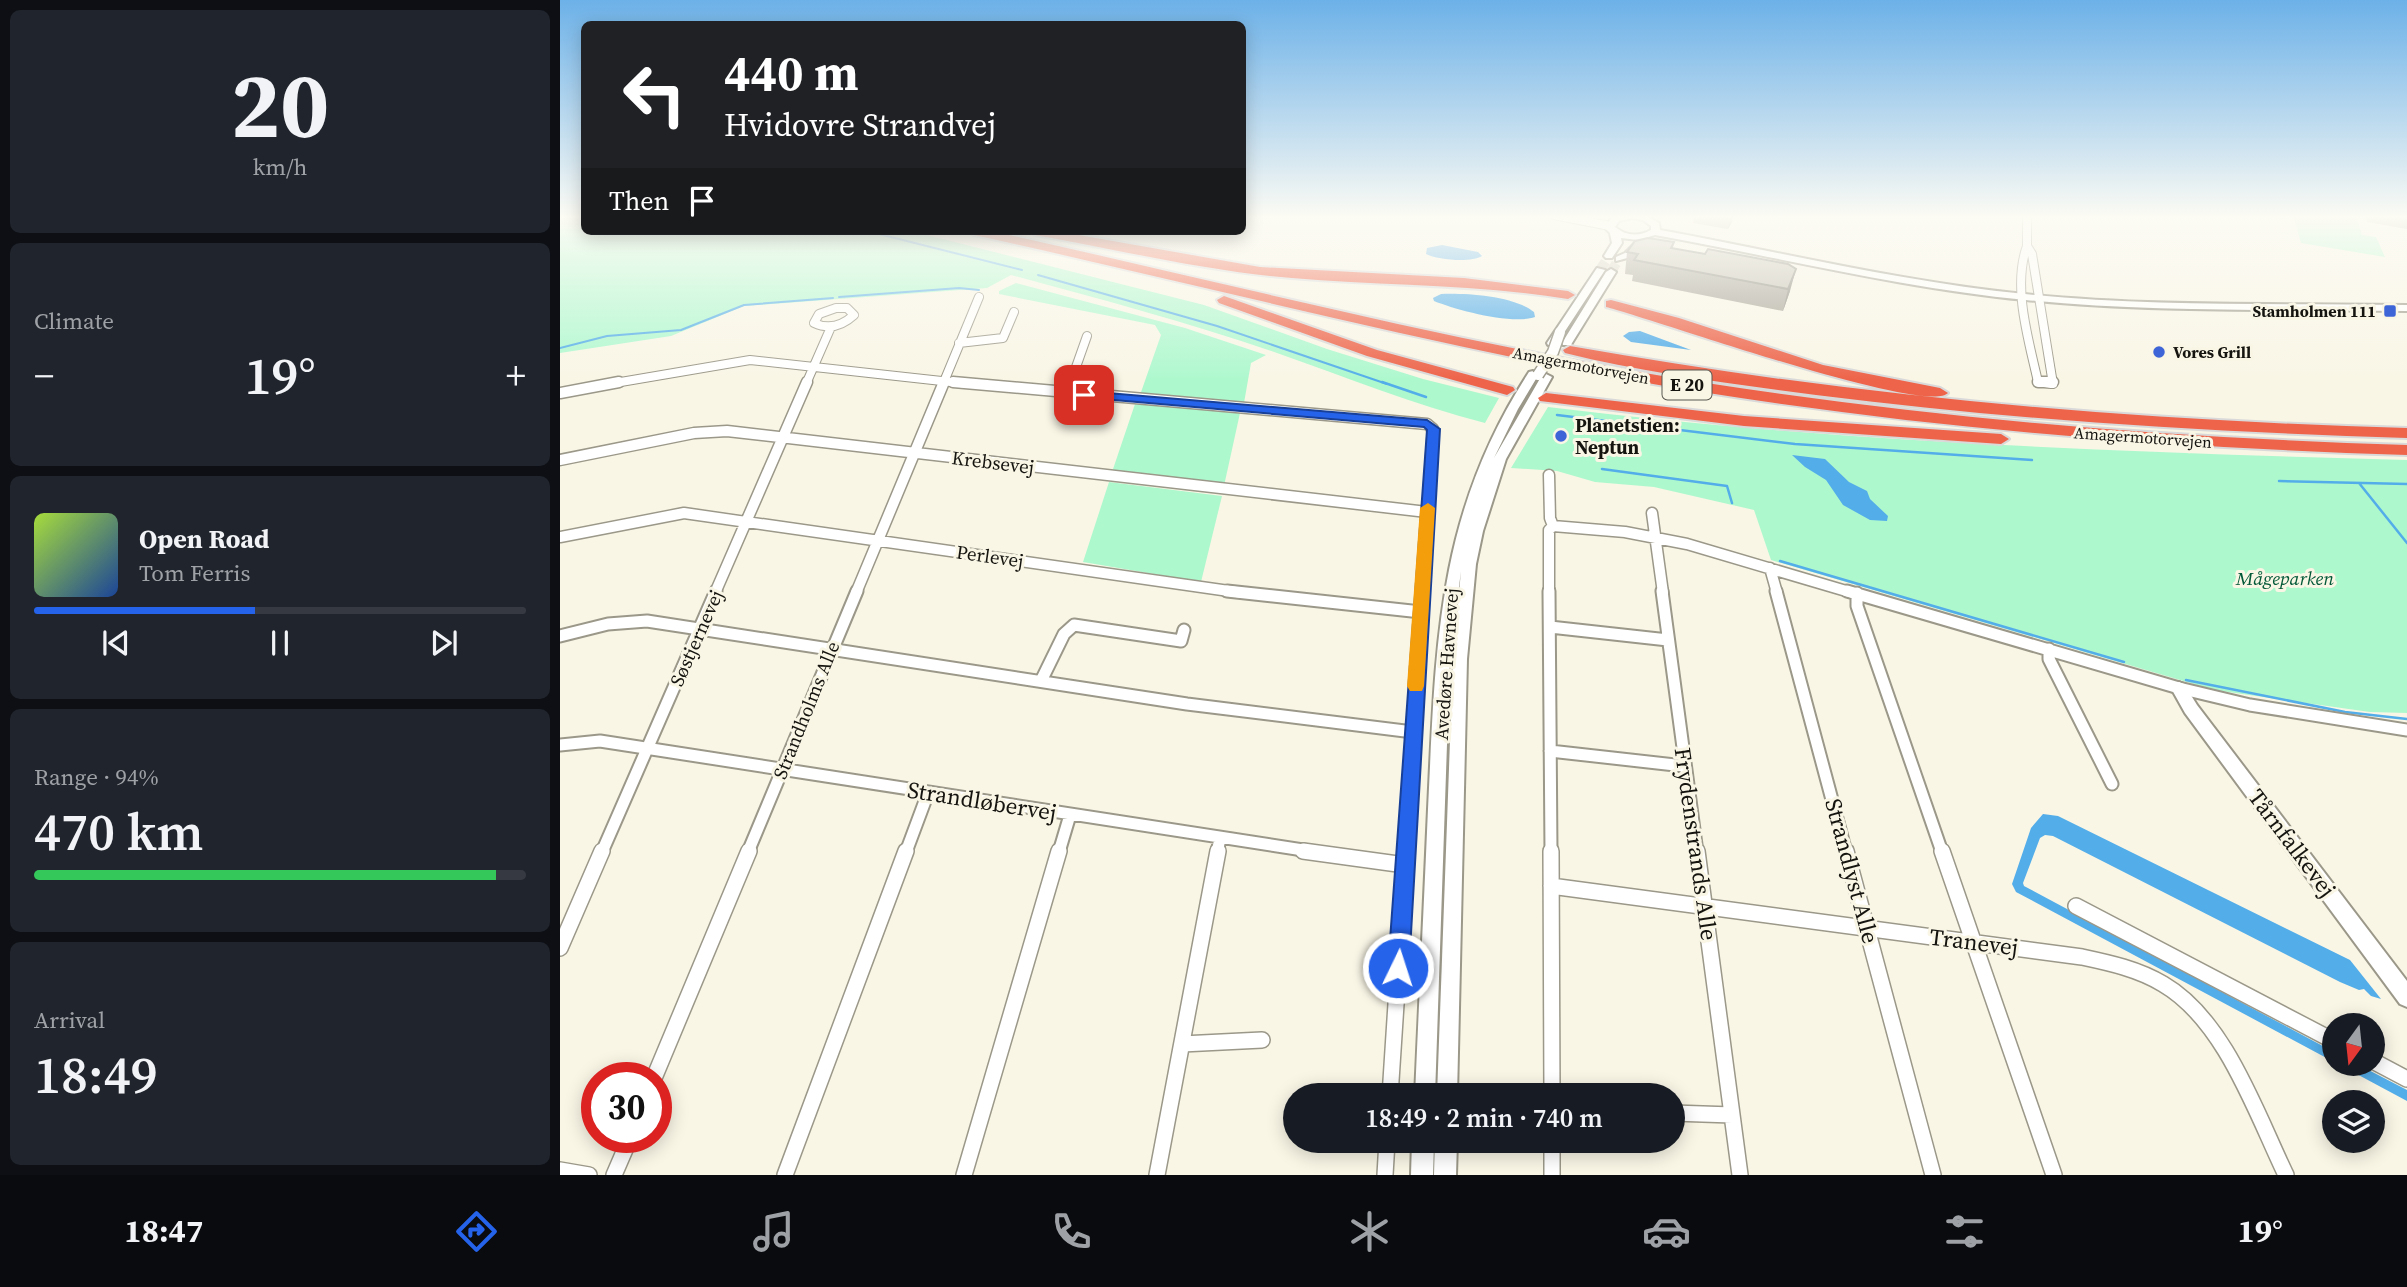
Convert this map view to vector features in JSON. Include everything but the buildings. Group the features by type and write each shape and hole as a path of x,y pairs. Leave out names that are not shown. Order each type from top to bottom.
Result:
{"highway":[{"path":"1117,270 1242,306 1402,363 1529,394 1648,412 1902,432 2215,447 2327,447"},
{"name":"Amagermotorvejen","path":"1143,270 1342,315 1686,385 1818,405 1981,424 2149,439 2407,450"},
{"name":"Amagermotorvejen","path":"1202,270 1510,338 1737,379 1975,410 2136,422 2407,433"},
{"path":"1262,270 1329,276 1483,282 1575,296"},
{"path":"1611,304 1652,314 1781,358 1919,390 2087,410 2352,432"}],"street":[{"path":"1860,270 1943,286 2110,303 2407,308"},
{"path":"2022,270 2023,294 2038,382 2053,384 2034,270"},
{"name":"Avedøre Havnevej","path":"1447,1083 1459,672 1464,601 1476,531 1489,487 1529,394 1539,375 1566,333 1584,306 1575,296 1606,271 1594,300 1566,333 1564,348 1539,375"},
{"path":"2038,295 2407,300"},
{"path":"1575,296 1611,304"},
{"name":"Strandholms Alle","path":"661,1062 979,297"},
{"path":"959,343 1003,338 1014,312"},
{"name":"Søstjernevej","path":"560,948 701,628 780,438 831,327"},
{"path":"1067,393 1087,336"},
{"path":"560,393 734,361 761,361 1067,393 1427,424 1433,429 1391,1083"},
{"name":"Avedøre Havnevej","path":"1426,1083 1443,656 1448,601 1464,522 1476,485 1504,419 1529,394"},
{"name":"Krebsevej","path":"560,460 712,430 1427,512"},
{"path":"1549,475 1549,518 1553,526"},
{"name":"Frydenstrands Alle","path":"1652,513 1740,1175"},
{"name":"Perlevej","path":"560,537 671,514 747,521 1202,588 1421,612"},
{"path":"1552,1083 1549,530 1553,526 1656,537 2179,688 2261,707 2407,730"},
{"name":"Strandlyst Alle","path":"1770,568 1933,1175"},
{"path":"1857,593 1857,606 2054,1175"},
{"path":"560,636 629,621 701,628 1187,704 1413,732"},
{"path":"1041,681 1064,634 1074,625 1181,641 1184,630"},
{"path":"1550,627 1668,640"},
{"path":"2049,649 2049,659 2112,784"},
{"name":"Tårnfalkevej","path":"2179,688 2198,719 2407,997"},
{"name":"Strandløbervej","path":"560,745 600,741 1220,839 1405,865"},
{"path":"1550,751 1684,766"},
{"path":"785,1175 928,793"},
{"path":"964,1175 1070,815"},
{"path":"1157,1175 1220,839"},
{"name":"Tranevej","path":"1551,886 2082,957 2150,976 2198,1010 2223,1045 2286,1175"},
{"path":"2076,905 2322,1035"},
{"path":"1182,1044 1262,1040"},
{"path":"2385,1067 2407,1079"},
{"path":"1685,1113 1732,1115"},
{"path":"614,1175 624,1153"},
{"path":"1385,1175 1386,1153"},
{"path":"1422,1175 1423,1153"},
{"path":"1445,1175 1446,1153"},
{"path":"1552,1153 1552,1175"},
{"path":"560,1170 589,1175"}],"green space":[{"path":"560,270 1065,270 1204,305 1327,349 1423,379 1499,398 1485,423 1406,399 1211,332 1011,275 987,288 744,306 671,336 560,353"},
{"path":"1016,283 1185,328 1266,355 1251,363 1244,403 1140,395 1161,335 1155,325 999,294 999,291"},
{"path":"1135,404 1240,413 1224,486 1112,472"},
{"name":"Mågeparken","path":"1548,407 1762,429 1977,444 2407,460 2407,713 2370,712 2214,690 1771,560 1754,510 1654,487 1595,482 1557,471 1511,468"},
{"path":"1109,482 1222,496 1201,582 1083,562"}],"water":[{"path":"1441,294 1503,299 1534,312 1535,317 1499,318 1470,312 1434,301 1433,298"},
{"path":"1640,331 1691,350 1631,342 1623,336 1629,332"},
{"path":"1792,455 1825,459 1849,482 1867,491 1870,499 1888,516 1887,521 1870,520 1843,505 1826,480"},
{"path":"2043,814 2058,816 2350,960 2381,999 2371,996 2364,989 2359,990 2340,982 2053,836 2045,835 2040,838 2024,886 2322,1046 2322,1056 2016,892 2012,884 2031,828"},
{"path":"2360,1076 2380,1076 2407,1090 2407,1101"}],"waterway":[{"path":"1038,275 1217,326 1387,384"},
{"path":"839,297 959,288 979,290"},
{"path":"560,348 607,336 681,330 744,305 833,298"},
{"path":"1382,382 1426,397"},
{"path":"1557,415 1795,444 2032,460"},
{"path":"1602,469 1727,486 1732,503"},
{"path":"2279,481 2407,484"},
{"path":"2359,483 2407,543"},
{"path":"1780,561 2124,662"},
{"path":"2186,680 2345,712 2407,719"}],"slow traffic":[{"path":"1416,686 1428,508"}],"place":[{"name":"Stamholmen 111","path":"2390,311"},
{"name":"Vores Grill","path":"2159,352"},
{"name":"Planetstien: Neptun","path":"1561,436"}],"route":[{"path":"1084,395 1388,419 1427,424 1433,429 1398,968"}]}
